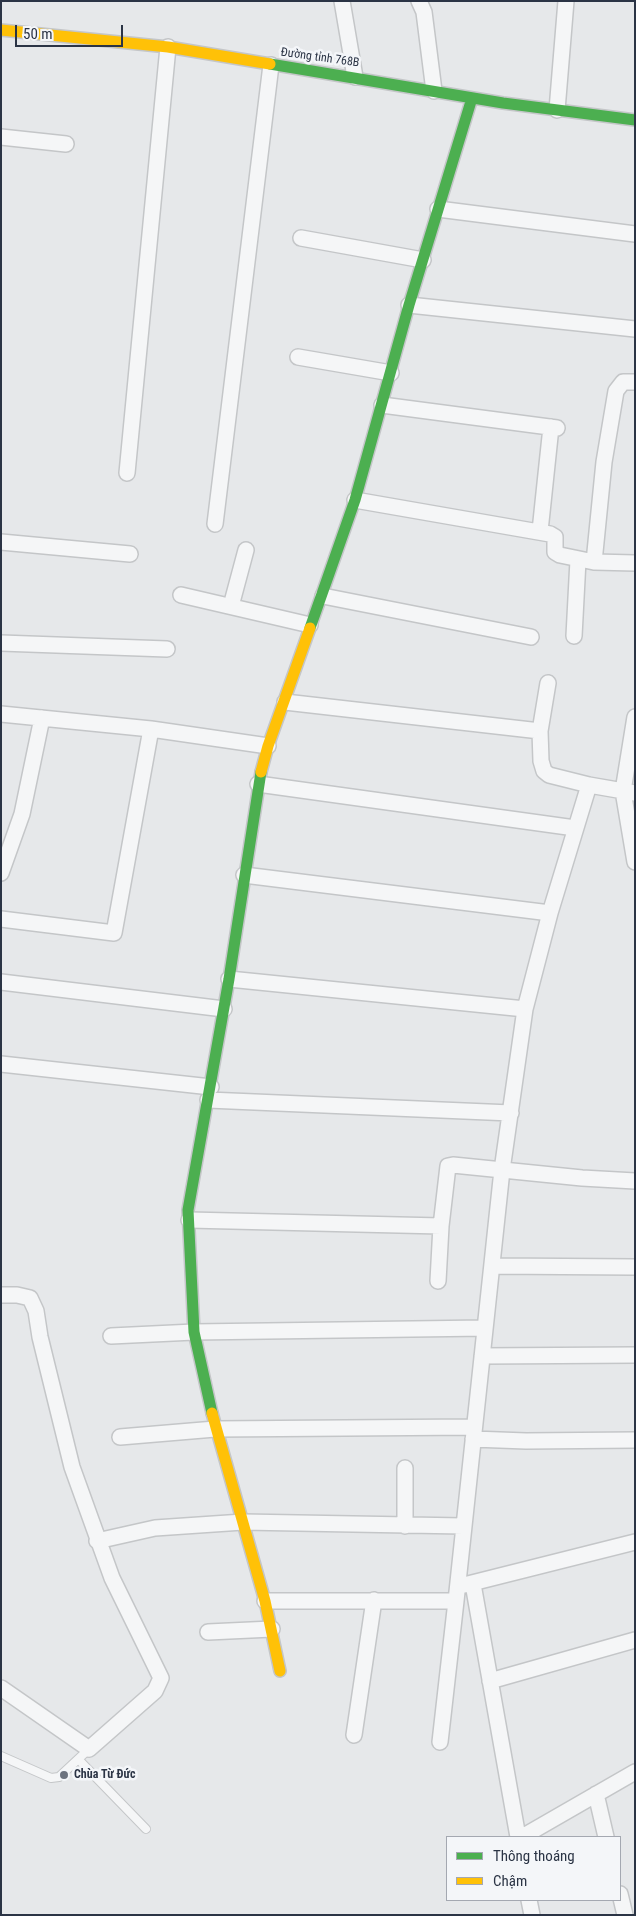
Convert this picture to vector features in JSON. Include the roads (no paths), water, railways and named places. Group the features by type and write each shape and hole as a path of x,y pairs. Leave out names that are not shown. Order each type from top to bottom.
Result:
{"street":[{"path":"342,1 355,77"},
{"path":"419,1 424,12 434,91"},
{"path":"557,110 566,1"},
{"name":"Đường tỉnh 768B","path":"1,30 168,47 472,98 635,120"},
{"path":"127,473 168,47"},
{"path":"215,524 271,65"},
{"path":"280,1670 265,1600 215,1429 194,1332 189,1220 190,1195 230,980 258,784 268,746 356,500 409,305 472,98"},
{"path":"1,137 66,144"},
{"path":"438,209 635,234"},
{"path":"301,238 423,260"},
{"path":"409,305 635,329"},
{"path":"298,357 390,373"},
{"path":"594,562 604,462 616,391 623,382 635,382"},
{"path":"382,405 554,428 540,532"},
{"path":"356,500 540,532 553,535 557,554 578,560 635,564"},
{"path":"1,542 130,554"},
{"path":"232,606 246,550"},
{"path":"574,636 578,560"},
{"path":"181,595 310,625"},
{"path":"322,596 531,637"},
{"path":"1,643 167,649"},
{"path":"548,683 540,732 544,771 550,775 589,786 629,792"},
{"path":"285,702 540,732"},
{"path":"1,714 151,729 268,746"},
{"path":"635,717 629,792 635,862"},
{"path":"1,873 22,814 42,718"},
{"path":"1,919 114,933 151,729"},
{"path":"258,784 574,828"},
{"path":"520,1836 490,1681 466,1585 463,1526 502,1170 525,1009 574,828 589,786"},
{"path":"244,876 550,913"},
{"path":"230,980 525,1009"},
{"path":"1,982 224,1009"},
{"path":"1,1064 210,1094 511,1113"},
{"path":"438,1281 441,1226 448,1166 635,1181"},
{"path":"189,1220 441,1226"},
{"path":"492,1266 635,1267"},
{"path":"1,1295 17,1295 30,1298 36,1311 40,1337 66,1447 97,1541 112,1578 161,1678 155,1691 84,1754 1,1688"},
{"path":"111,1336 194,1332 485,1328"},
{"path":"482,1356 635,1355"},
{"path":"120,1437 215,1429 473,1433 526,1441 635,1440"},
{"path":"405,1468 405,1526"},
{"path":"97,1541 155,1528 243,1522 463,1526"},
{"path":"440,1742 456,1601 466,1585 635,1542"},
{"path":"265,1600 456,1601"},
{"path":"354,1735 374,1600"},
{"path":"208,1632 272,1629"},
{"path":"490,1681 635,1640"},
{"path":"522,1836 635,1772"},
{"path":"596,1794 606,1836"},
{"path":"621,1898 625,1915"},
{"path":"529,1901 532,1915"}],"lane":[{"path":"1,1756 51,1778 59,1777 84,1754 146,1828"}],"place":[{"name":"Chùa Từ Đức","path":"64,1775"}]}
